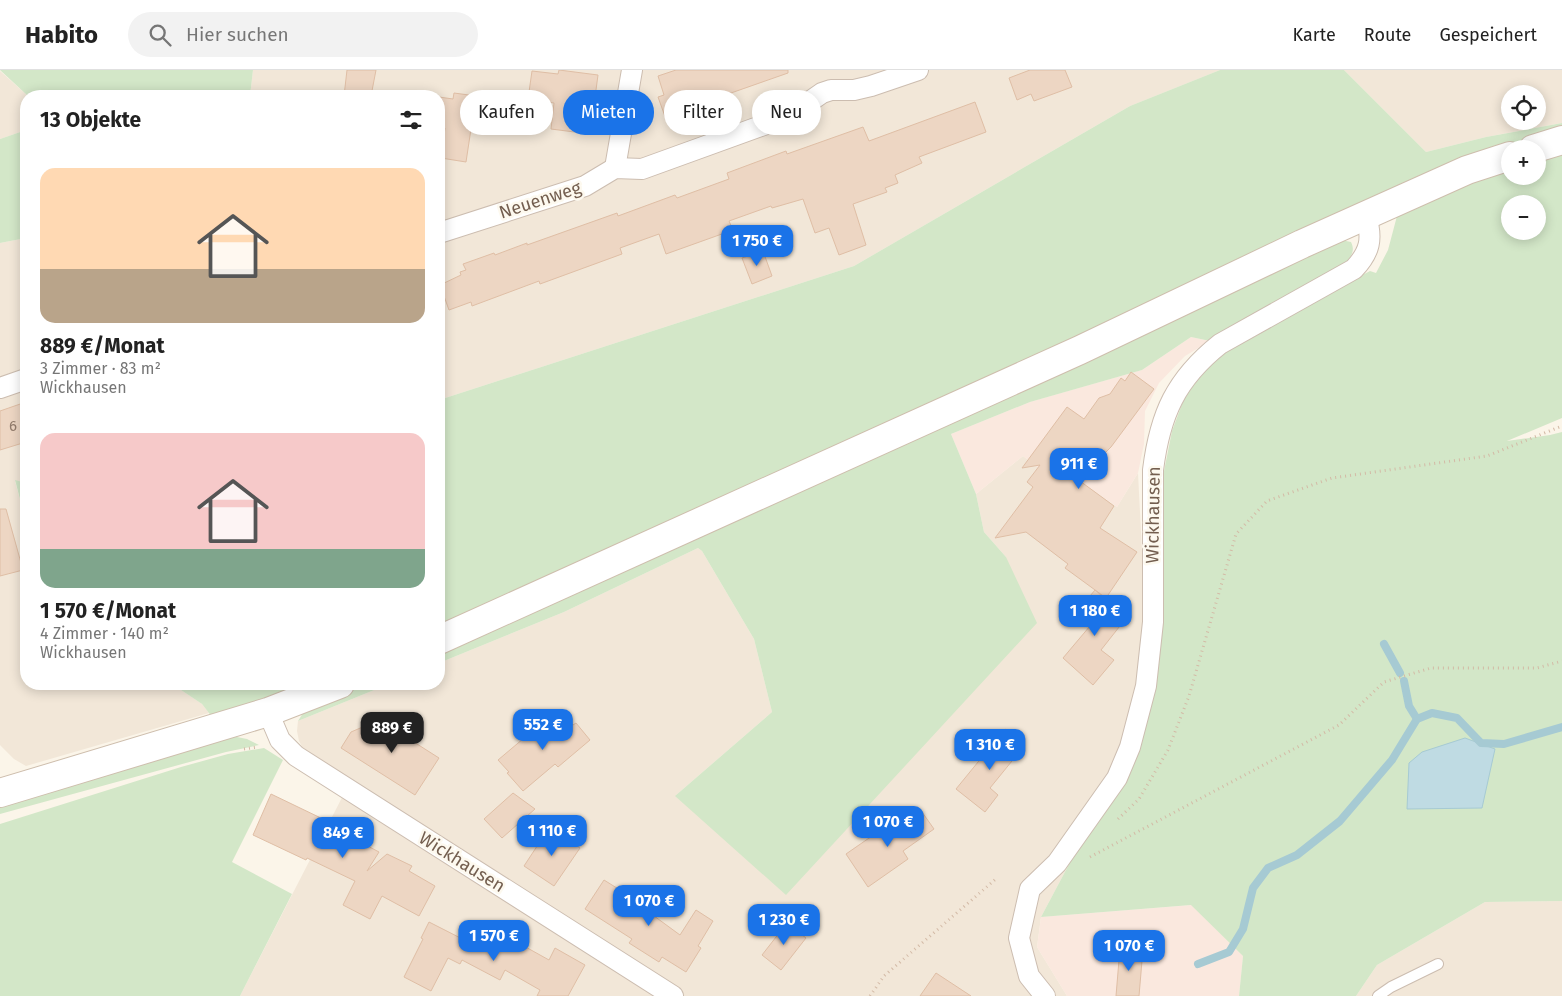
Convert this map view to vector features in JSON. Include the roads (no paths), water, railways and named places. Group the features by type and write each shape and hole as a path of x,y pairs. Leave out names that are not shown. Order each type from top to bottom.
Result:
{"main road":[{"path":"1546,145 1562,140"},
{"path":"445,637 1072,354 1302,244 1467,170 1501,159"},
{"path":"0,793 268,712 325,690"}],"street":[{"path":"632,70 615,168 642,169 653,166 789,116 822,93 831,90 854,90 871,86 918,70"},
{"name":"Neuenweg","path":"445,231 585,186 615,168"},
{"name":"Wickhausen","path":"1045,996 1029,976 1019,938 1030,890 1058,863 1117,778 1130,747 1146,686 1153,622 1153,470 1156,445 1167,410 1174,394 1188,374 1206,355 1220,344 1354,269 1365,258 1369,242 1369,228 1366,216"},
{"path":"0,388 20,381"},
{"name":"Wickhausen","path":"268,712 280,740 296,756 673,996"}],"lane":[{"path":"1378,996 1390,987 1438,964"}],"water":[{"path":"1465,738 1495,749 1482,808 1407,809 1409,763 1422,752"}],"waterway":[{"path":"1384,644 1400,673"},
{"path":"1404,681 1409,706 1417,719"},
{"path":"1198,964 1229,952 1243,929 1253,888 1268,868 1297,855 1340,821 1392,760 1417,719 1432,713 1457,718 1481,743 1504,744 1562,727"}]}
